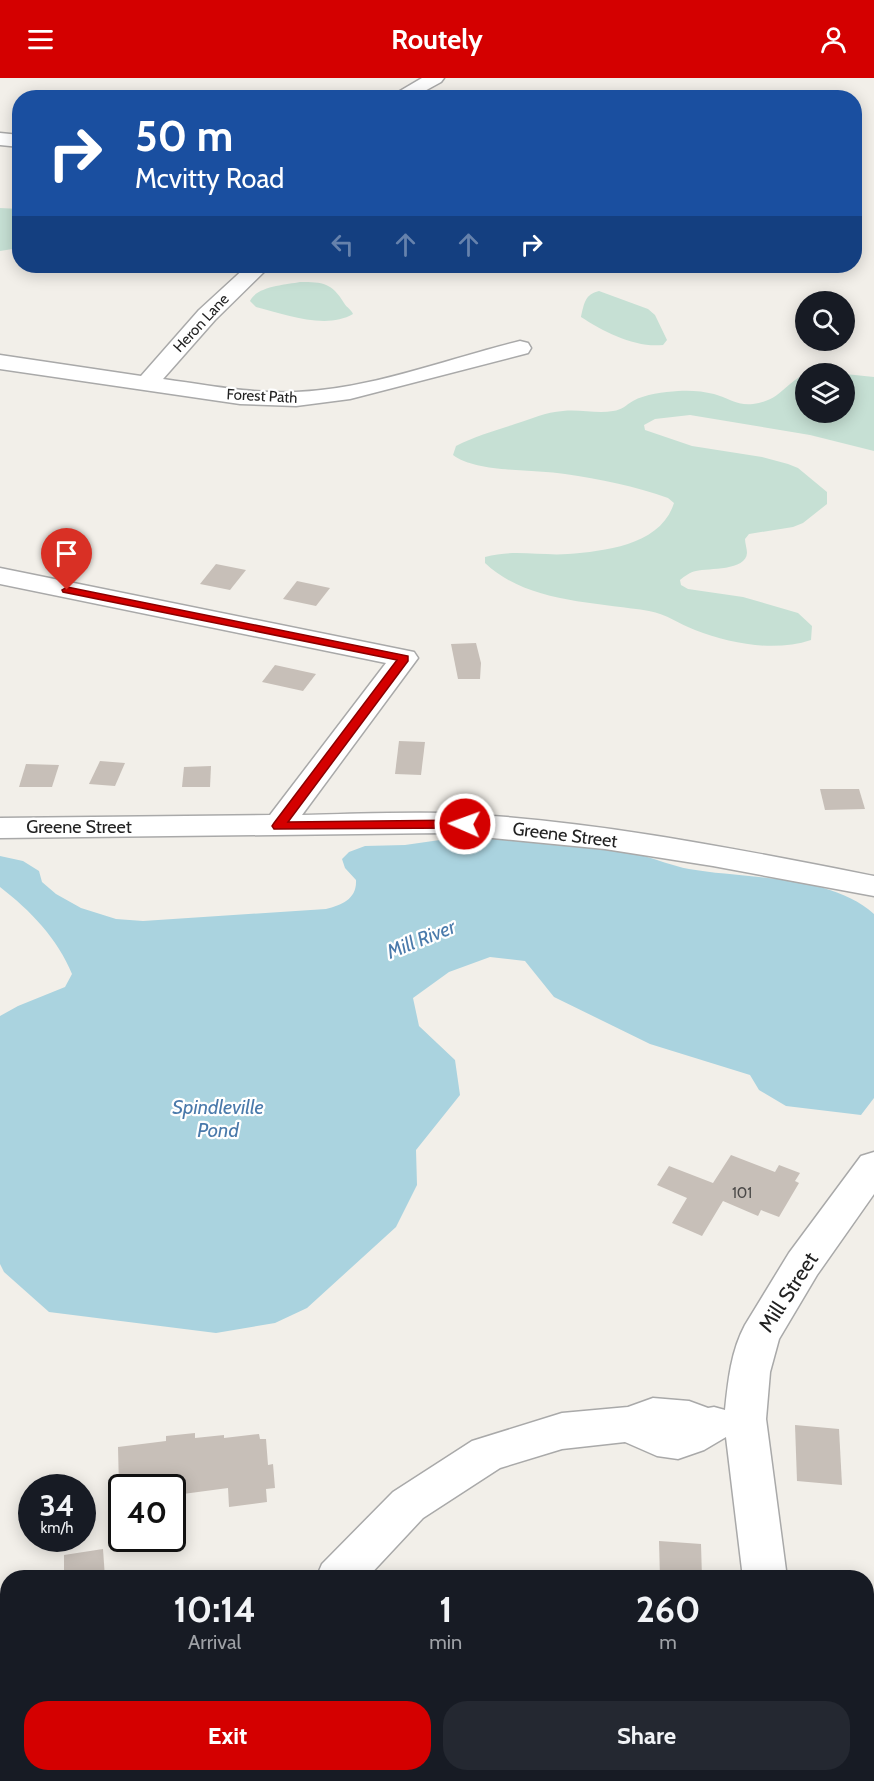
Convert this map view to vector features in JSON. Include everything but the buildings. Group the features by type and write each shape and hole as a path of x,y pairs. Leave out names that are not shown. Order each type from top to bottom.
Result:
{"street":[{"path":"412,90 435,78"},
{"name":"Heron Lane","path":"146,384 207,315 252,273"},
{"name":"Forest Path","path":"0,362 248,398 296,399 321,397 393,382 520,348"},
{"path":"0,576 404,658 278,826"},
{"name":"Greene Street","path":"0,828 442,823 487,825 638,844 874,886"},
{"name":"Mill Street","path":"764,1570 745,1419 750,1372 759,1336 803,1264 874,1166"},
{"path":"346,1570 408,1505 486,1454 562,1431 632,1424 643,1434 654,1438 686,1439 703,1425 745,1419"}],"green space":[{"path":"0,208 12,209 12,249 0,251"},
{"path":"300,282 321,283 331,288 353,314 342,319 318,321 292,317 256,307 250,301 265,289"},
{"path":"599,291 648,309 655,315 667,340 663,345 642,344 610,333 581,317 588,297"},
{"path":"855,375 874,377 874,451 810,435 690,415 655,419 644,425 645,430 692,446 762,457 788,464 798,468 827,492 827,504 803,523 793,527 749,534 745,539 747,553 745,559 740,563 726,568 694,572 680,580 681,585 688,589 743,597 798,613 812,626 811,640 797,644 768,646 723,639 695,630 655,612 563,599 541,593 502,576 485,563 485,557 495,555 568,554 615,548 645,537 657,528 667,517 674,503 656,494 604,481 553,472 476,465 453,455 456,446 544,414 616,410 638,399 661,393 701,391 748,404 764,402 779,394 795,381 795,423 855,423"}],"water":[{"name":"Spindleville Pond","path":"531,837 626,852 689,869 811,885 856,901 874,914 874,1098 861,1115 786,1106 759,1090 750,1075 650,1044 554,997 525,961 490,957 449,972 413,998 419,1026 455,1060 460,1095 416,1150 417,1185 396,1227 307,1308 275,1323 216,1333 49,1312 4,1272 0,1264 0,1016 65,987 72,974 59,949 42,926 0,887 0,856 23,861 39,871 42,882 56,894 81,908 116,919 143,921 326,909 343,903 354,892 356,880 345,868 342,859 349,852 365,846 405,845 440,840"}],"route":[{"path":"67,590 404,658 278,826 465,824"}],"water label":[{"name":"Mill River","path":"421,939"}]}
